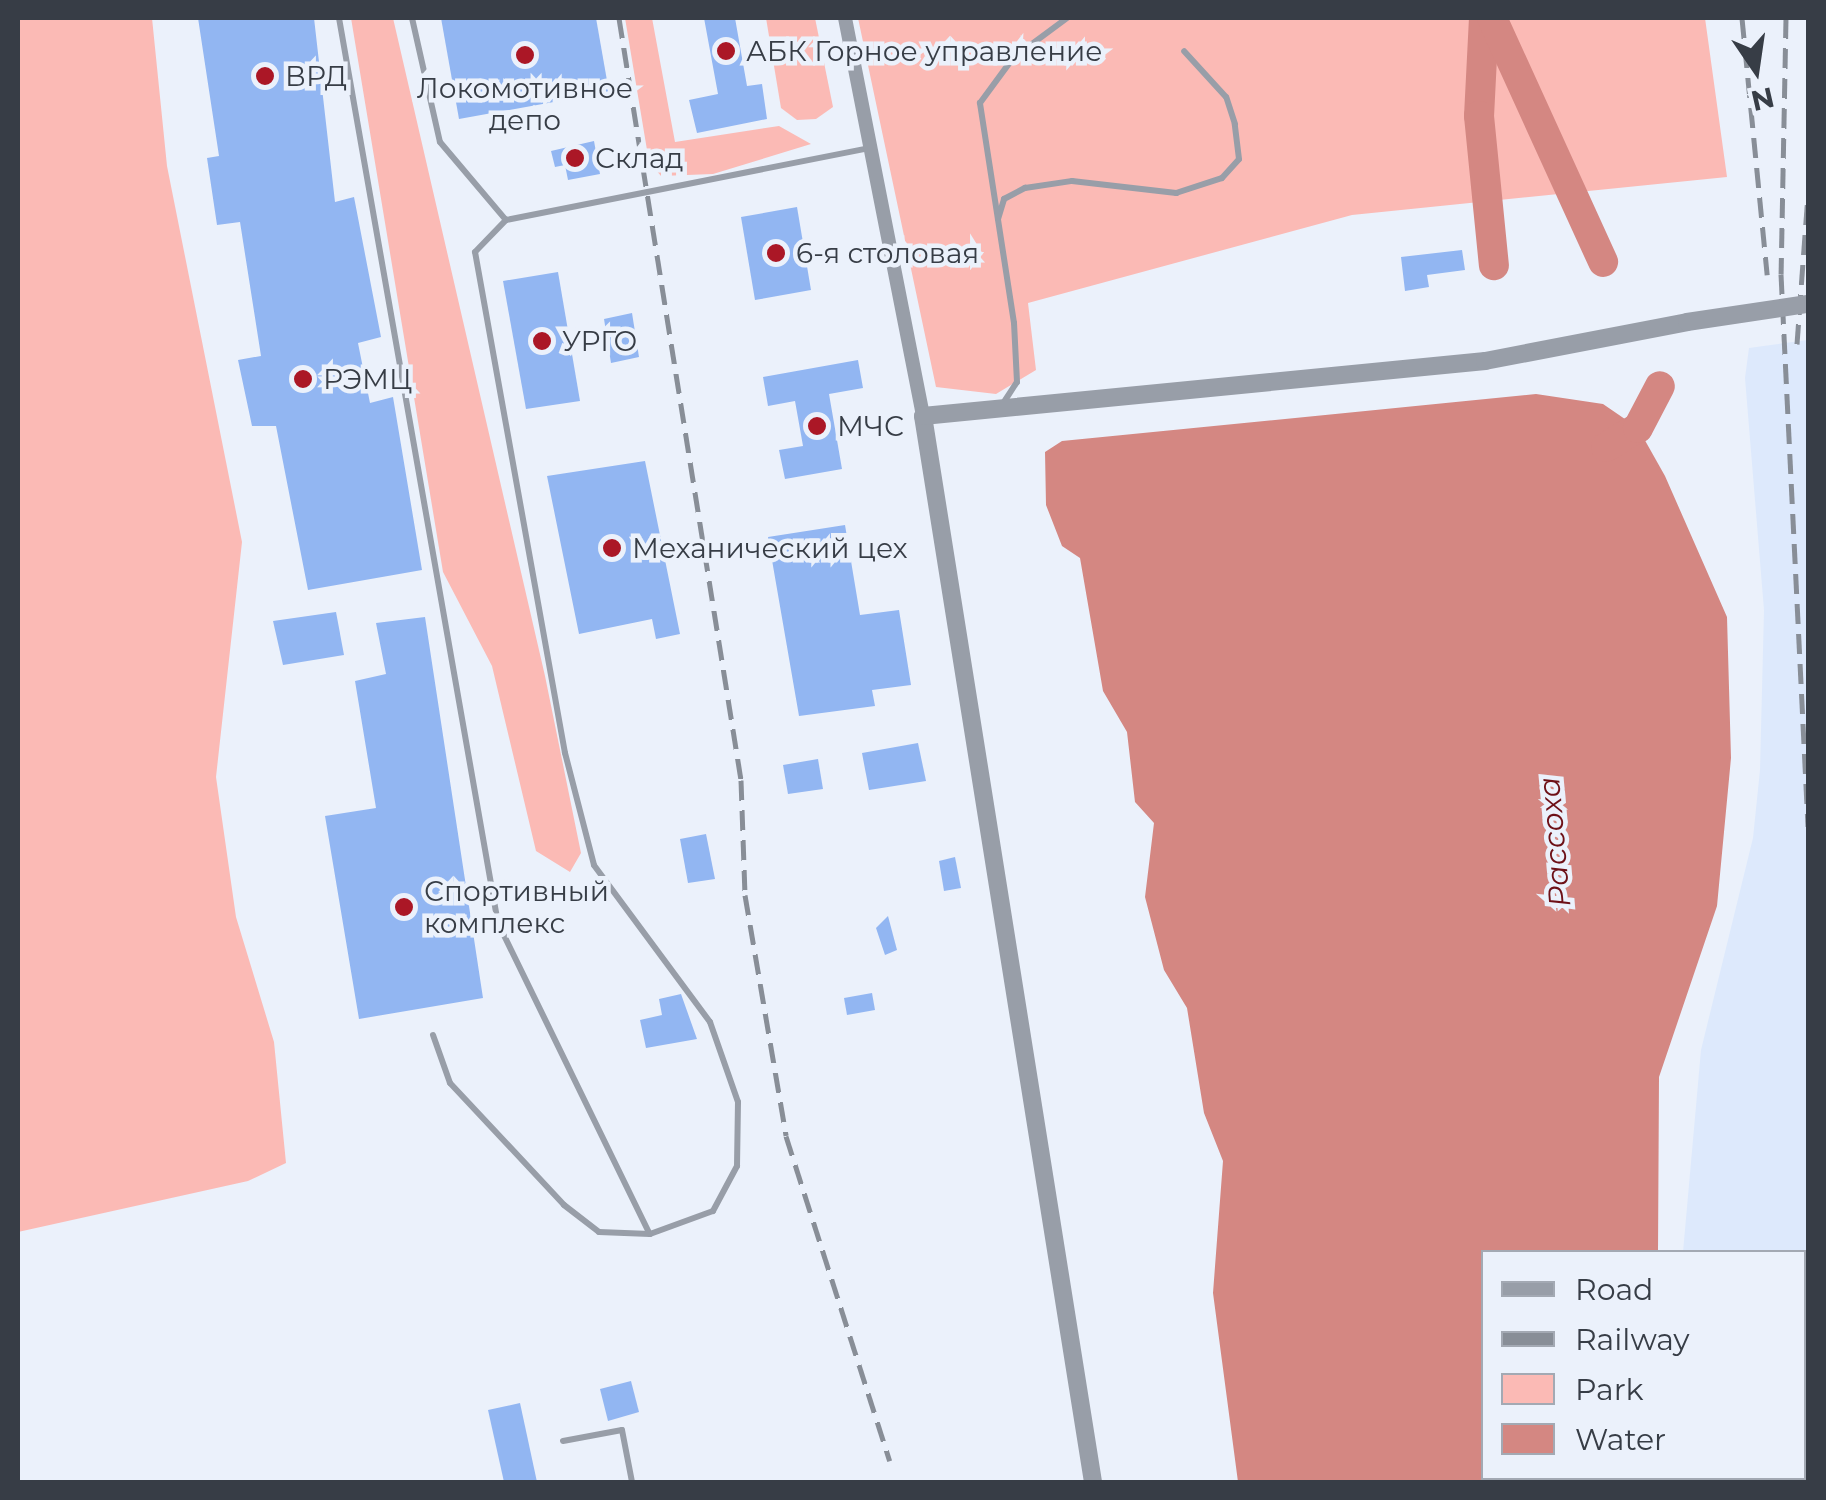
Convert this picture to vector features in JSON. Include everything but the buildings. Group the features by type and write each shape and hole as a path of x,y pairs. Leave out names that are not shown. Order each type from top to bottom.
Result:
{"street":[{"path":"845,18 924,416 1092,1473"},
{"path":"924,416 1485,360 1808,304"}],"lane":[{"path":"339,18 498,923 650,1234"},
{"path":"412,18 440,142 506,220"},
{"path":"999,410 1018,382 980,102 1013,58 1067,18"},
{"path":"998,220 1004,199 1025,188 1072,181 1176,192 1222,178 1239,158 1235,124 1226,97 1184,52"},
{"path":"433,1035 450,1083 564,1205 599,1232 650,1234 713,1211 737,1166 738,1102 710,1022 589,846 484,327 474,252 506,220 870,148"},
{"path":"563,1441 622,1430 632,1482"},
{"path":"1083,1482 1092,1473"}],"shaded area":[{"path":"1808,340 1808,1482 1685,1482 1806,1480 1806,1250 1683,1250 1701,1050 1753,838 1760,770 1764,610 1745,378 1749,348"}],"green space":[{"path":"18,18 152,18 167,166 242,542 216,777 236,917 274,1042 286,1163 248,1181 18,1232"},
{"path":"351,18 393,18 545,676 581,853 570,872 536,851 492,666 443,572"},
{"path":"625,18 652,18 675,142 779,126 811,144 713,174 661,176 649,162"},
{"path":"766,18 815,18 833,107 816,119 797,120 781,108"},
{"path":"858,18 1705,18 1727,177 1352,215 1028,303 1036,370 996,394 936,387"}],"water":[{"name":"Рассоха","path":"1536,394 1603,404 1638,428 1665,476 1727,617 1731,758 1717,906 1659,1077 1658,1250 1481,1250 1481,1480 1668,1482 1238,1482 1213,1293 1223,1161 1204,1113 1187,1008 1164,970 1145,897 1154,823 1135,802 1127,732 1103,691 1080,558 1062,546 1046,505 1045,452 1062,441"}],"waterway":[{"path":"1484,18 1479,116 1494,265"},
{"path":"1492,18 1603,262"},
{"path":"1606,447 1638,428 1660,386"}],"railway":[{"path":"619,18 741,780 745,895 786,1136 890,1461"},
{"path":"1742,18 1767,275"},
{"path":"1786,18 1781,274 1808,826"},
{"path":"1797,344 1808,195"}],"place":[{"name":"АБК Горное управление","path":"726,51"},
{"name":"Локомотивное депо","path":"525,55"},
{"name":"ВРД","path":"265,76"},
{"name":"Склад","path":"575,158"},
{"name":"6-я столовая","path":"776,253"},
{"name":"УРГО","path":"542,341"},
{"name":"РЭМЦ","path":"303,379"},
{"name":"МЧС","path":"817,426"},
{"name":"Механический цех","path":"612,548"},
{"name":"Спортивный комплекс","path":"404,907"}]}
